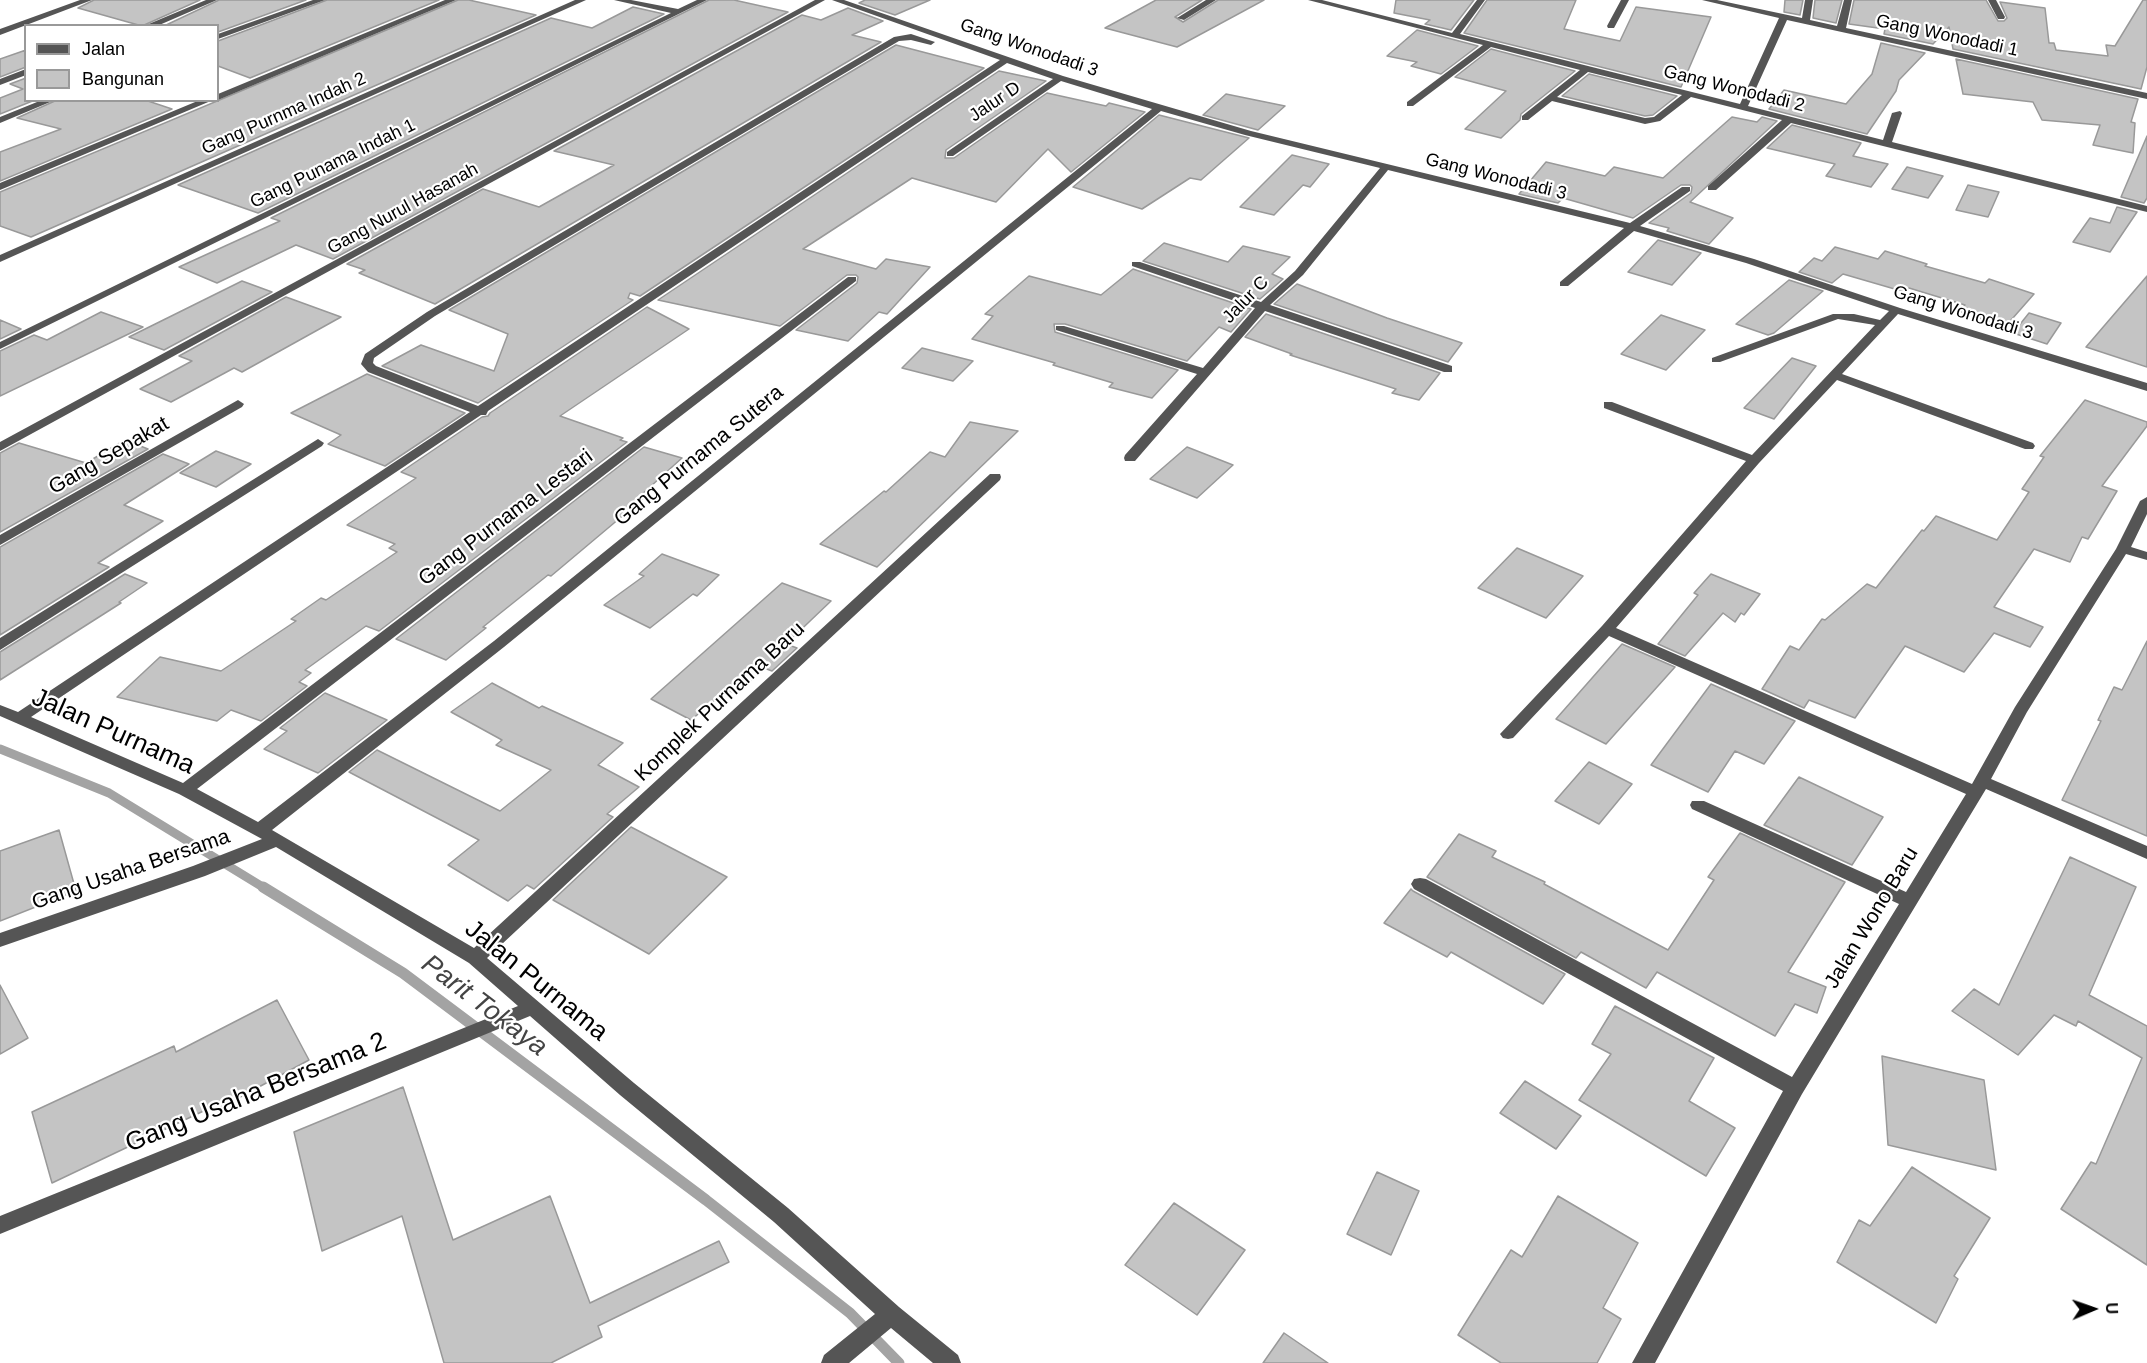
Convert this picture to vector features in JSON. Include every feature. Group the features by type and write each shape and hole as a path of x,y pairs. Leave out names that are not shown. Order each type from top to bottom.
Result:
{"street":[{"path":"0,32 88,0"},
{"path":"153,24 213,0"},
{"path":"219,37 321,0"},
{"path":"219,97 452,0"},
{"name":"Gang Purnma Indah 2","path":"0,259 582,0"},
{"path":"618,0 680,12 703,0"},
{"name":"Gang Nurul Hasanah","path":"0,447 821,0"},
{"name":"Gang Wonodadi 3","path":"836,0 1060,78 1159,108 1248,133 1632,227 1750,261 1896,310 2147,387"},
{"path":"1181,18 1212,0"},
{"name":"Gang Wonodadi 2","path":"1312,0 2147,209"},
{"path":"1455,35 1481,0"},
{"path":"1611,26 1625,0"},
{"name":"Gang Wonodadi 1","path":"1706,0 1728,2 1806,22 2147,96"},
{"path":"1806,22 1809,0"},
{"path":"1841,29 1848,0"},
{"path":"1992,0 2001,17"},
{"name":"Gang Punama Indah 1","path":"0,346 680,12"},
{"path":"1742,109 1784,17"},
{"path":"482,412 372,369 367,364 369,356 430,314 897,39 908,37 922,39 996,67"},
{"path":"1410,104 1490,45"},
{"path":"19,718 482,412 1007,59"},
{"path":"1525,118 1587,68"},
{"path":"0,82 24,73"},
{"name":"Jalur D","path":"950,154 1060,78"},
{"path":"1550,98 1623,117 1645,120 1657,118 1688,95"},
{"path":"0,120 46,102"},
{"path":"0,187 204,102"},
{"name":"Gang Purnama Sutera","path":"260,830 499,644 1159,108"},
{"path":"1886,145 1898,113"},
{"path":"1712,188 1788,120"},
{"name":"Jalur C","path":"1130,458 1262,307 1299,273 1386,167"},
{"path":"1564,284 1632,227 1686,189"},
{"path":"1136,264 1448,369"},
{"name":"Gang Purnama Lestari","path":"185,790 852,279"},
{"path":"1508,734 1607,629 1754,460 1896,310"},
{"path":"1716,360 1837,316 1854,317 1884,324"},
{"path":"1060,328 1204,372"},
{"path":"1835,375 2029,446"},
{"name":"Gang Sepakat","path":"0,542 238,404"},
{"path":"1608,405 1754,460"},
{"path":"0,645 318,443"},
{"name":"Komplek Purnama Baru","path":"475,958 995,477"},
{"name":"Jalan Wono Baru","path":"1642,1363 1795,1088 1979,787 2020,711 2123,549 2147,501"},
{"path":"2123,549 2147,556"},
{"path":"1607,629 1979,787 2147,853"},
{"name":"Jalan Purnama","path":"0,710 185,790 260,830 475,958 523,1012 781,1215 887,1318 950,1363"},
{"path":"1698,806 1909,901"},
{"name":"Gang Usaha Bersama","path":"0,940 199,871 277,840"},
{"path":"1420,884 1795,1088"},
{"name":"Gang Usaha Bersama 2","path":"0,1225 523,1012"},
{"path":"832,1363 887,1318"}],"building":[{"path":"94,0 200,0 146,24 135,24 78,8"},
{"path":"219,0 306,0 219,32 219,24 168,24"},
{"path":"327,0 439,0 250,78 219,66 219,41"},
{"path":"458,0 469,0 536,15 31,237 0,226 0,192"},
{"path":"709,0 734,0 788,12 333,259 296,245 217,283 179,267 280,221 271,218"},
{"path":"865,0 930,0 895,15 859,3"},
{"path":"1156,0 1202,0 1175,17 1183,22 1218,0 1264,0 1177,47 1105,28"},
{"path":"1396,0 1474,0 1451,30 1425,24 1430,20 1394,13"},
{"path":"1487,0 1576,0 1564,29 1620,41 1636,7 1711,17 1681,87 1464,33"},
{"path":"1785,0 1803,0 1800,15 1784,12"},
{"path":"1815,0 1842,0 1836,23 1813,18"},
{"path":"1854,0 1986,0 1998,21 2004,21 2007,18 2000,2 2045,8 2049,43 2054,43 2056,50 2108,56 2106,45 2115,46 2143,0 2147,0 2147,67 2141,89 1953,49 1949,27 1933,44 1884,34 1885,29 1849,24"},
{"path":"633,7 664,14 258,213 178,185 551,18 592,28"},
{"path":"848,8 883,21 852,35 881,42 435,304 359,273 365,270 347,264 483,189 539,207 614,165 554,151 802,15 821,20"},
{"path":"1417,30 1478,46 1441,74 1411,66 1417,62 1387,56"},
{"path":"1881,43 1925,53 1899,80 1896,91 1867,134 1769,109 1784,90 1846,104 1872,74"},
{"path":"896,45 984,68 640,296 630,293 628,298 633,300 478,403 382,366 421,345 494,371 508,334 449,310"},
{"path":"1491,49 1575,71 1521,114 1520,120 1501,138 1465,129 1506,91 1455,77"},
{"path":"24,51 24,68 0,77 0,59"},
{"path":"1956,59 2138,99 2131,122 2135,123 2133,153 2093,145 2100,125 2042,120 2033,102 1963,94"},
{"path":"999,71 1046,81 946,150 945,158 954,158 1047,93 1106,106 1109,103 1145,112 1071,172 1048,149 996,202 912,178 803,249 876,269 886,259 930,267 887,314 879,312 848,341 796,330 857,283 856,275 847,275 780,326 658,300"},
{"path":"1589,74 1677,96 1653,115 1645,116 1562,96"},
{"path":"24,79 24,102 30,102 0,114 0,98 23,89 10,84"},
{"path":"1226,94 1285,106 1258,130 1203,115"},
{"path":"53,102 151,102 172,109 0,181 0,152 61,129 17,118"},
{"path":"1159,115 1249,138 1201,180 1190,178 1142,209 1073,187"},
{"path":"1732,117 1757,122 1762,117 1777,121 1690,202 1733,218 1709,244 1667,231 1669,228 1649,223 1691,193 1690,185 1681,185 1633,218 1563,198 1558,203 1519,194 1546,162 1605,176 1614,167 1663,178"},
{"path":"1792,125 1861,143 1853,156 1888,164 1871,187 1826,176 1835,164 1767,148"},
{"path":"2147,136 2147,198 2144,203 2121,197"},
{"path":"1292,155 1329,164 1310,187 1303,185 1274,215 1240,207"},
{"path":"1907,167 1943,176 1928,198 1892,189"},
{"path":"1968,185 1999,192 1988,217 1956,210"},
{"path":"2117,207 2137,212 2110,252 2073,242 2090,218 2110,223"},
{"path":"1658,240 1701,253 1672,285 1628,272"},
{"path":"1164,243 1228,262 1243,246 1290,257 1272,274 1283,279 1260,299 1143,261"},
{"path":"1835,247 1878,259 1885,251 1927,264 1925,266 1985,283 1989,279 2034,294 2005,327 1959,311 1965,305 1909,288 1905,292 1843,274 1832,283 1799,272 1814,258 1822,261"},
{"path":"1133,269 1251,309 1231,332 1219,327 1187,361 1065,324 1054,324 1055,332 1178,370 1152,398 1109,387 1113,383 1053,365 1055,363 972,339 993,316 985,314 1029,276 1101,295"},
{"path":"2147,276 2147,367 2086,347"},
{"path":"1789,280 1823,291 1774,333 1768,335 1736,324"},
{"path":"242,281 272,292 164,350 129,337"},
{"path":"1297,284 1462,343 1448,362 1274,304"},
{"path":"286,297 341,317 242,372 234,368 171,402 140,389 192,361 179,356"},
{"path":"647,307 689,329 560,416 623,438 620,440 627,442 379,631 366,626 305,670 311,673 299,682 307,686 261,721 231,710 217,721 117,697 160,657 221,671 296,621 291,619 321,598 326,600 397,552 389,548 395,544 347,525 416,478 401,472 482,417 488,416"},
{"path":"101,312 143,327 0,396 0,351 34,335 47,340"},
{"path":"2029,313 2061,323 2047,344 2013,333"},
{"path":"1266,314 1440,373 1419,400 1392,393 1396,389 1290,355 1292,354 1245,337"},
{"path":"1661,315 1705,330 1666,370 1621,354"},
{"path":"0,320 21,329 0,339"},
{"path":"922,348 973,361 953,381 902,368"},
{"path":"1792,358 1816,366 1774,419 1744,408"},
{"path":"367,374 465,413 385,466 328,444 341,435 291,413"},
{"path":"2085,400 2147,422 2147,426 2102,486 2117,491 2088,539 2082,537 2070,562 2034,549 1994,607 2043,627 2030,647 1994,633 1964,672 1905,646 1855,718 1809,700 1804,708 1762,689 1790,646 1799,650 1822,619 1825,620 1867,584 1876,588 1936,516 1997,540 2029,492 2022,489 2044,457 2040,456"},
{"path":"970,422 1018,431 877,567 820,544 884,491 886,492 930,452 945,457"},
{"path":"125,440 148,449 0,532 0,453 19,443 86,463"},
{"path":"644,447 682,458 640,496 645,497 551,576 548,575 483,627 486,628 446,660 396,639"},
{"path":"1187,447 1233,465 1197,498 1150,479"},
{"path":"216,451 251,464 216,487 180,473"},
{"path":"163,454 189,464 124,505 163,521 98,563 109,567 0,635 0,547"},
{"path":"1517,548 1583,576 1546,618 1478,588"},
{"path":"662,554 719,575 697,596 693,594 650,628 604,605 644,576 639,574"},
{"path":"125,574 147,583 119,602 121,603 0,680 0,652"},
{"path":"1711,574 1760,594 1744,615 1741,613 1735,622 1723,613 1685,656 1658,644 1698,595 1694,593"},
{"path":"782,583 831,601 786,644 797,648 772,671 764,668 737,694 727,690 691,720 651,699"},
{"path":"2147,641 2147,836 2062,800 2101,721 2098,720 2114,687 2122,690"},
{"path":"1622,644 1675,667 1606,744 1556,719"},
{"path":"492,683 539,708 542,706 623,743 598,765 639,787 607,814 613,817 534,889 527,885 508,901 448,865 479,840 349,772 377,750 500,811 551,770 496,745 502,740 451,712"},
{"path":"1711,684 1795,721 1764,764 1735,751 1708,792 1651,765"},
{"path":"325,693 387,720 318,773 264,749 287,731 280,728"},
{"path":"1589,762 1632,784 1599,824 1555,801"},
{"path":"1799,777 1883,817 1852,865 1764,825"},
{"path":"631,827 727,877 649,954 553,900"},
{"path":"59,830 76,891 0,921 0,851"},
{"path":"1740,833 1845,882 1788,972 1826,987 1817,1013 1795,1004 1775,1036 1657,972 1646,988 1581,952 1576,958 1427,877 1459,834 1496,851 1492,857 1545,882 1544,884 1668,950 1714,880 1708,877"},
{"path":"2070,857 2136,887 2089,995 2147,1026 2147,1265 2061,1209 2091,1162 2096,1164 2142,1058 2078,1021 2076,1026 2054,1015 2018,1055 1952,1011 1974,989 1999,1005"},
{"path":"1411,889 1565,974 1543,1004 1451,952 1447,957 1384,923"},
{"path":"0,985 28,1038 0,1054"},
{"path":"277,1000 309,1060 216,1110 214,1106 52,1183 32,1112 174,1046 176,1052"},
{"path":"1615,1006 1714,1058 1689,1101 1735,1128 1706,1176 1579,1100 1611,1054 1592,1044"},
{"path":"1882,1056 1984,1080 1996,1170 1888,1145"},
{"path":"1525,1081 1581,1116 1556,1149 1500,1113"},
{"path":"403,1087 453,1240 550,1196 590,1303 719,1241 729,1262 598,1326 602,1337 551,1363 444,1363 402,1216 322,1251 294,1132"},
{"path":"1912,1167 1990,1218 1954,1276 1958,1279 1936,1323 1837,1262 1859,1220 1870,1226"},
{"path":"1377,1172 1419,1191 1391,1255 1347,1234"},
{"path":"1558,1196 1638,1243 1603,1308 1621,1319 1597,1363 1501,1363 1458,1335 1511,1250 1522,1257"},
{"path":"1174,1203 1245,1250 1197,1315 1125,1265"},
{"path":"1284,1333 1328,1363 1263,1363"}],"waterway":[{"name":"Parit Tokaya","path":"0,749 109,793 266,889"},
{"name":"Parit Tokaya","path":"263,887 403,973 706,1200 850,1313 899,1363"}]}
